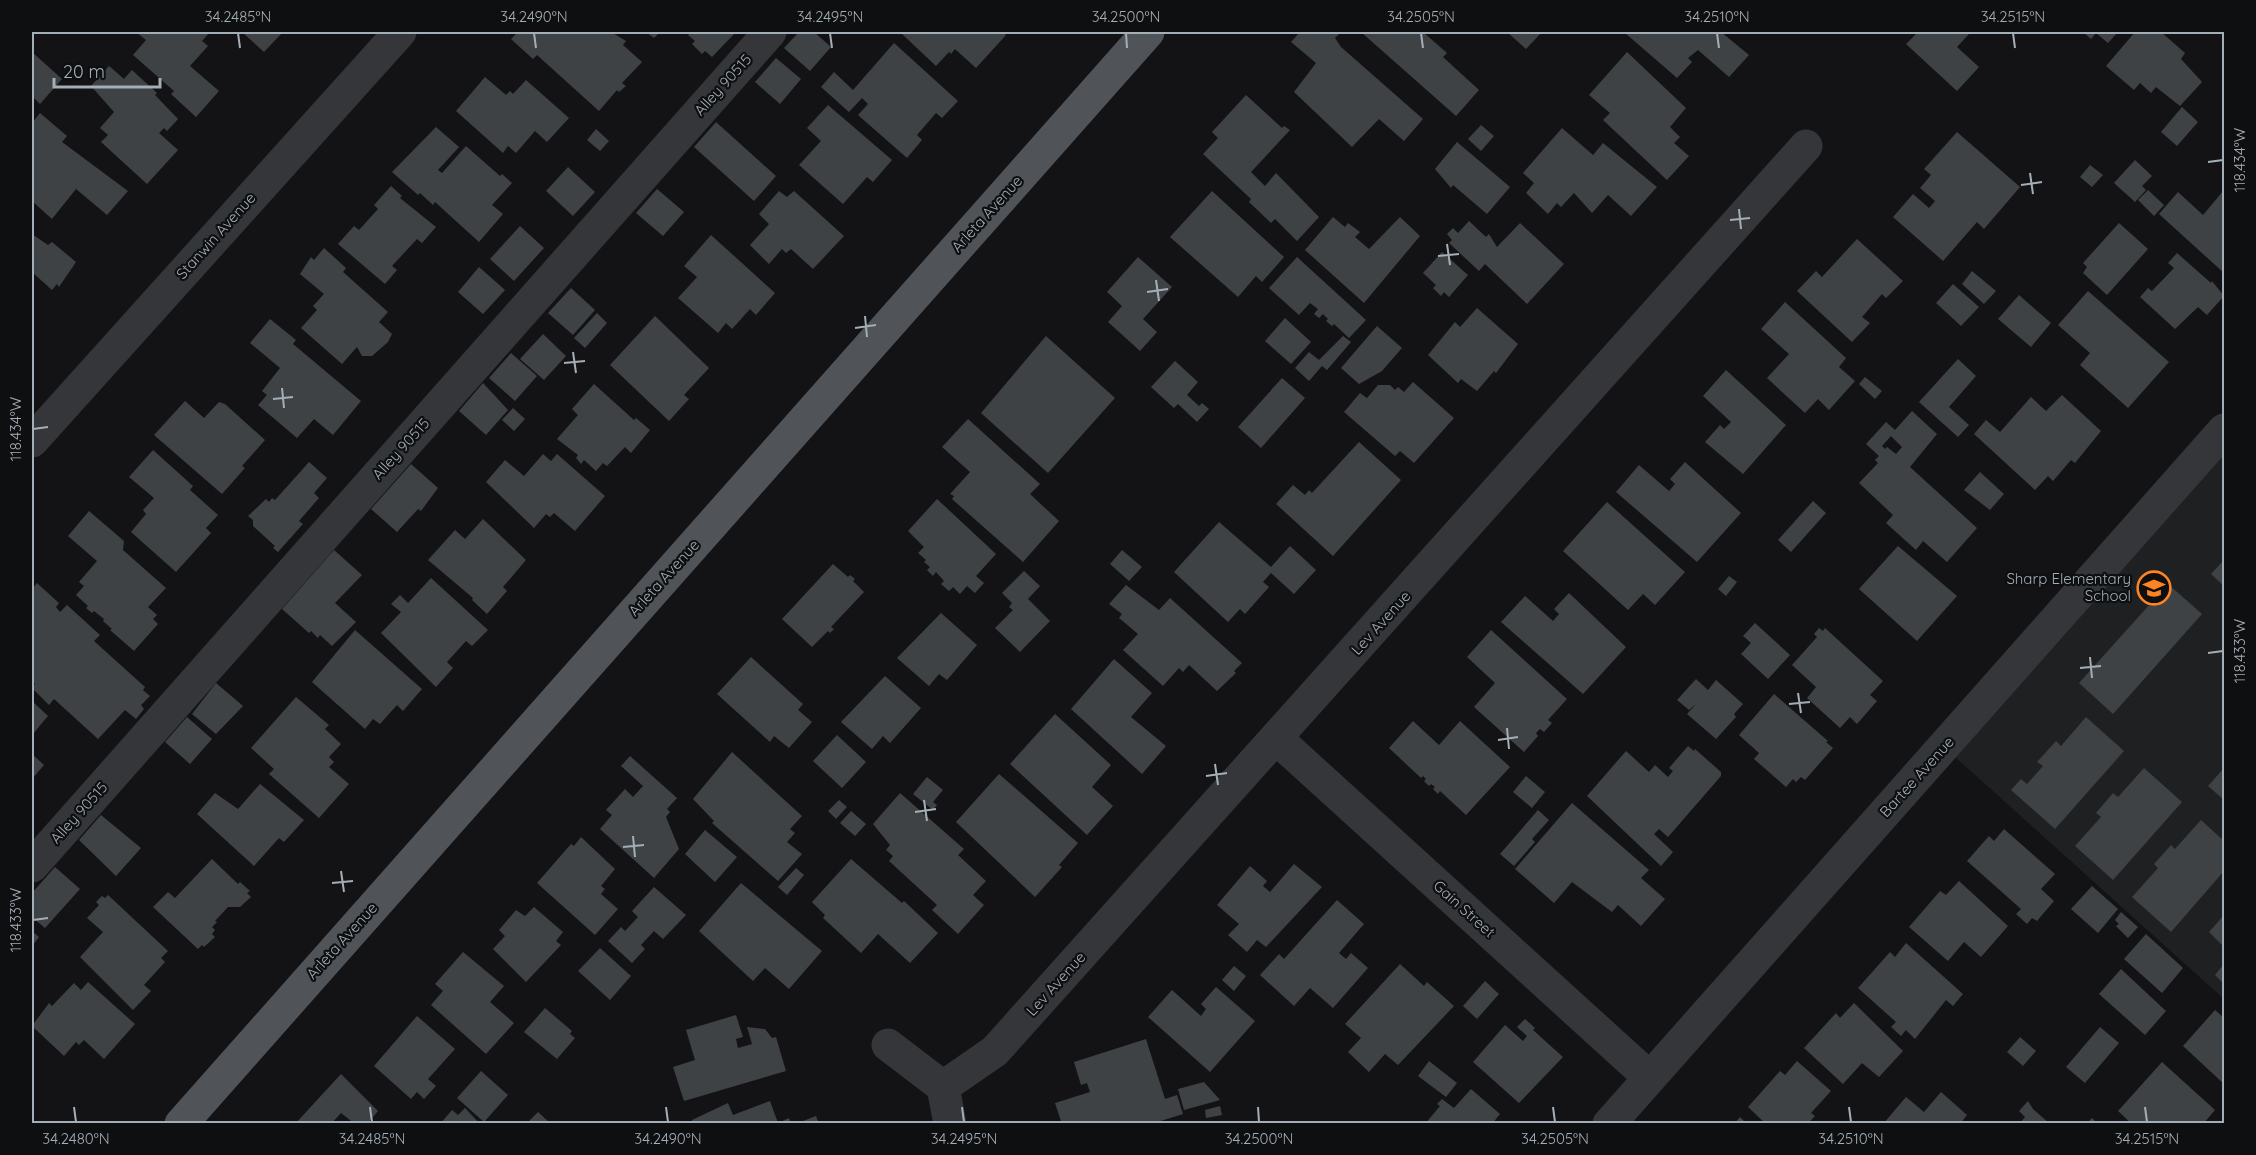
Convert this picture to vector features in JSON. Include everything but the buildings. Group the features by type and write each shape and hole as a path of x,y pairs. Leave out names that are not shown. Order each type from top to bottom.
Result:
{"main road":[{"name":"Arleta Avenue","path":"181,1124 1148,32"}],"street":[{"name":"Stanwin Avenue","path":"32,441 400,32"},
{"name":"Alley 90515","path":"32,866 770,32"},
{"name":"Lev Avenue","path":"943,1087 995,1051 1806,146"},
{"name":"Bartee Avenue","path":"1609,1124 2224,430"},
{"name":"Gain Street","path":"1277,739 1650,1078"},
{"path":"888,1045 943,1087 950,1124"}],"shaded area":[{"name":"Sharp Elementary School","path":"2224,430 2224,999 1944,747"}],"place":[{"name":"Sharp Elementary School","path":"2154,588"}]}
